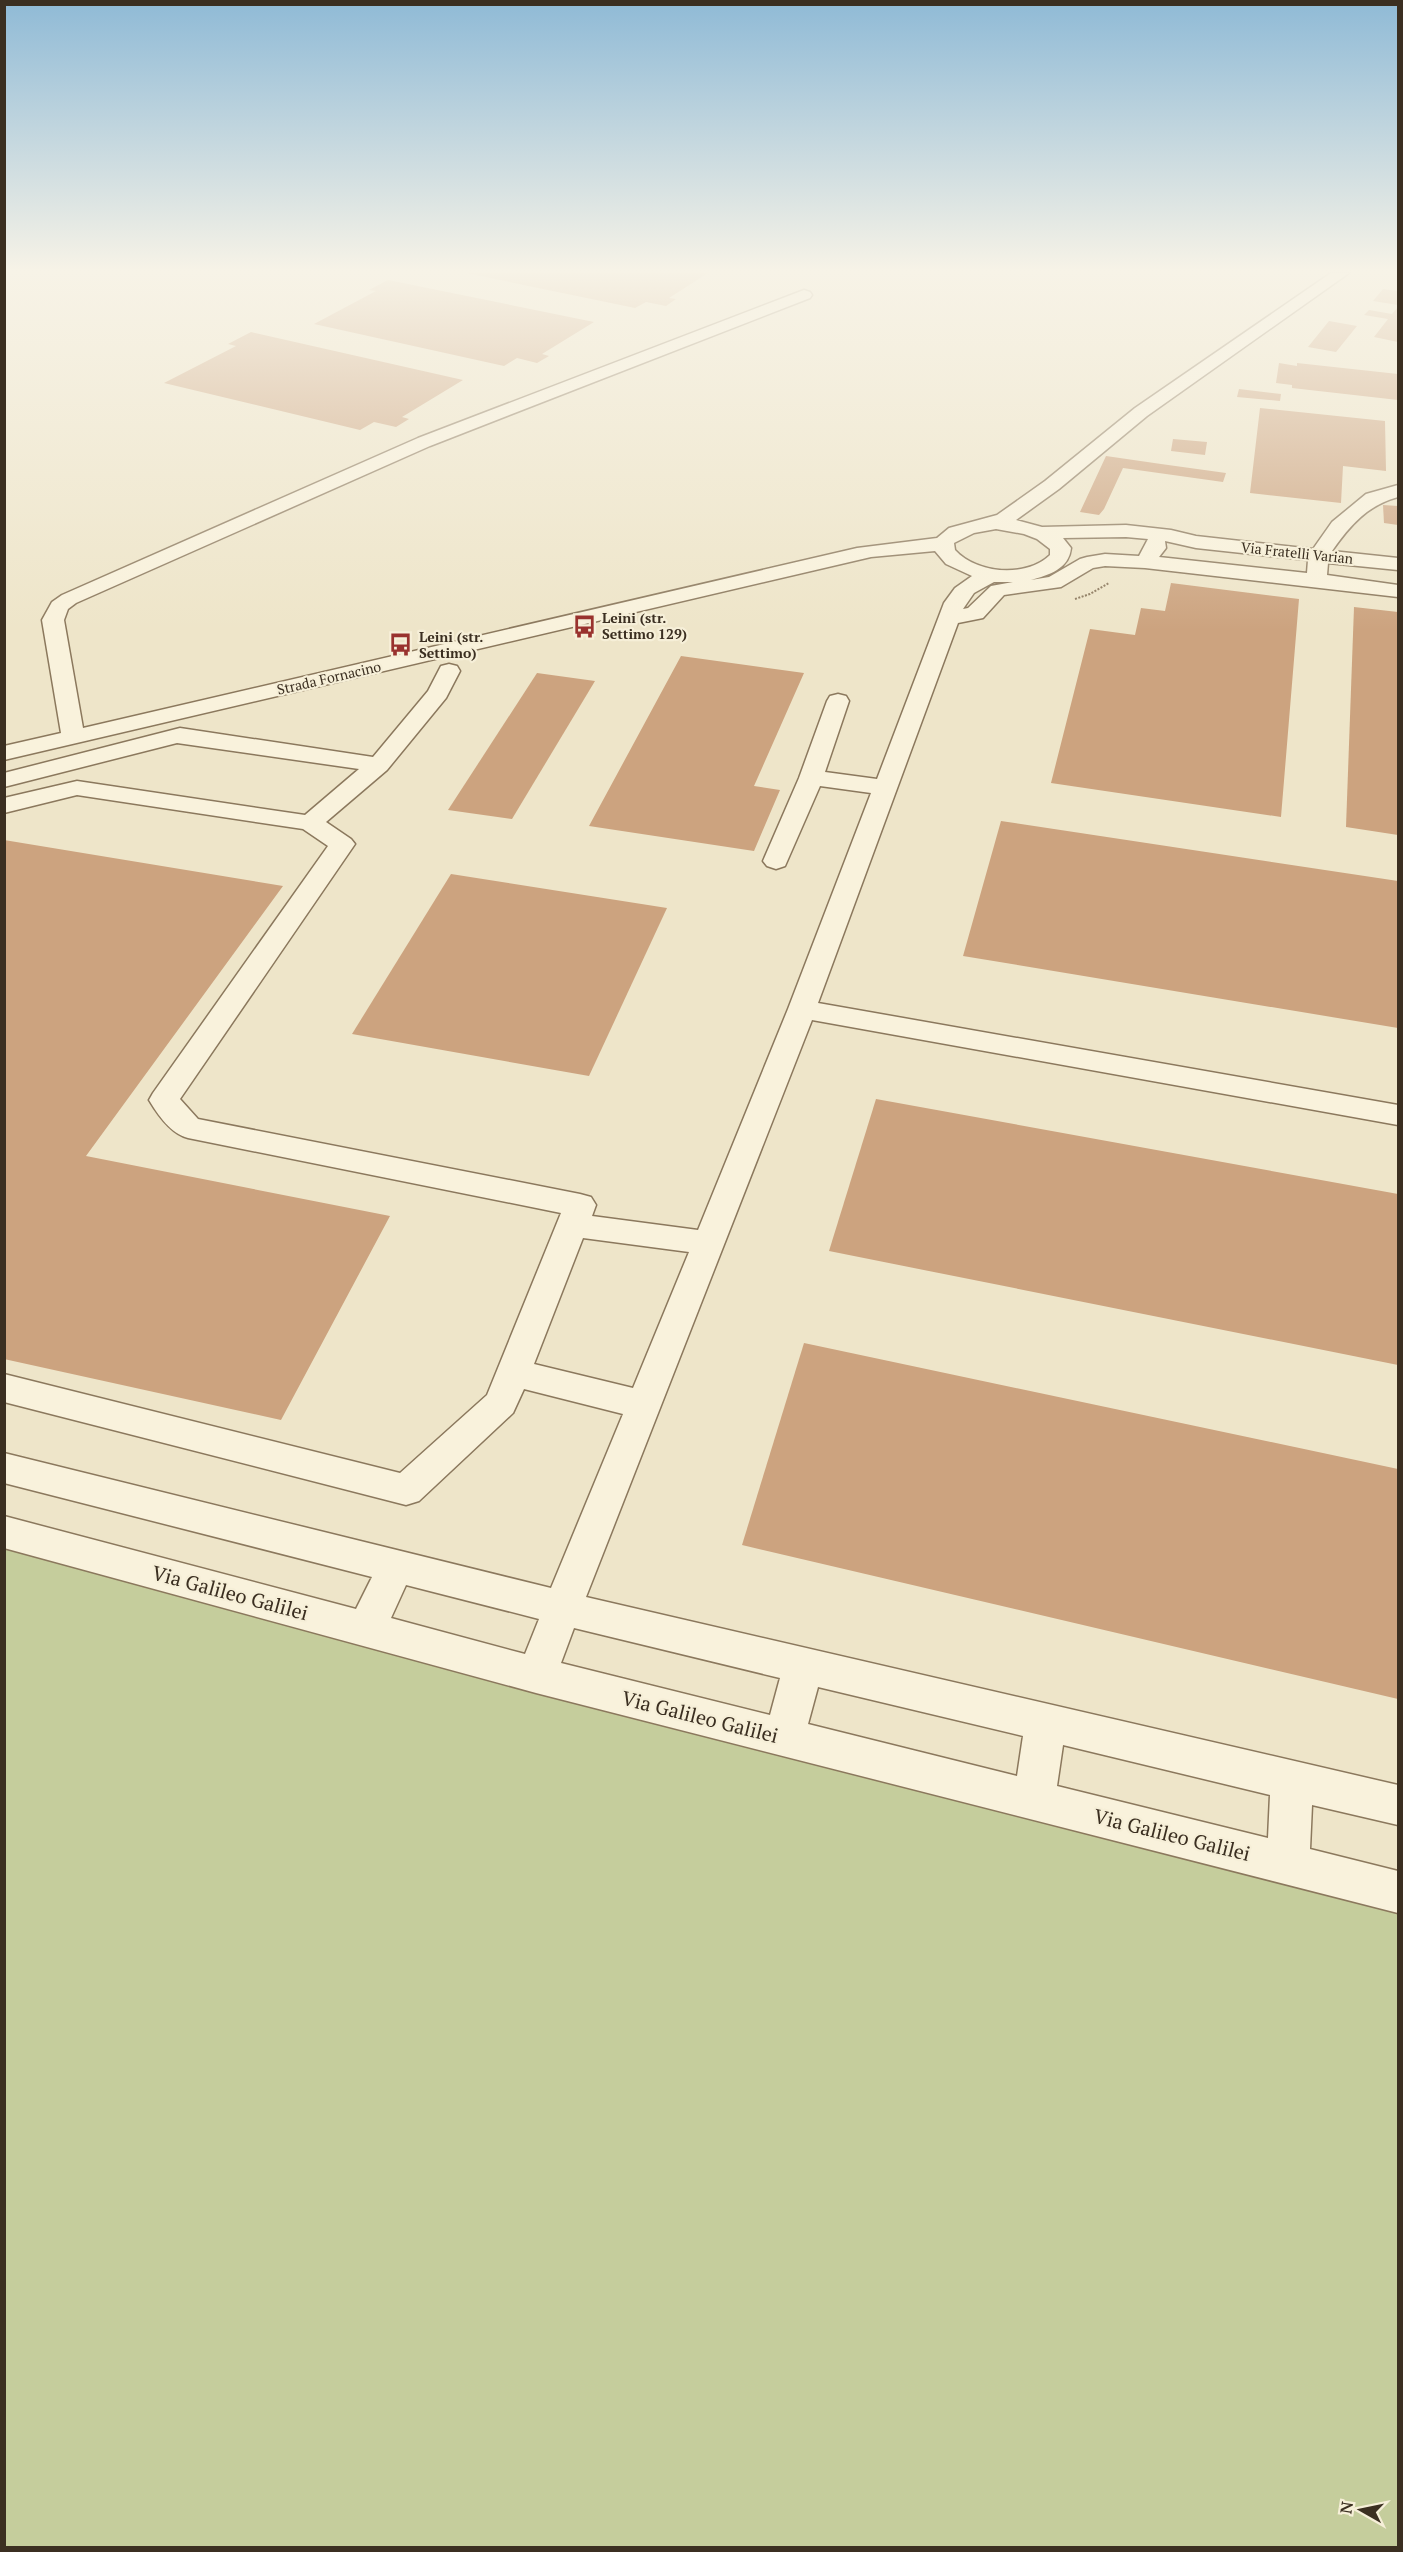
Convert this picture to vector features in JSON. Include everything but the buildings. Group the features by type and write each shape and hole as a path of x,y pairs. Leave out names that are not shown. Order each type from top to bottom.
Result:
{"street":[{"path":"73,737 53,620 60,606 69,599 414,446 553,392"},
{"path":"947,626 935,599 952,556 948,537 955,531 974,525 996,523 1010,517 1036,492 1053,485 1141,412 1170,392"},
{"path":"1053,485 1048,495 1031,514 1031,520 1040,532 1052,539 1060,552"},
{"path":"1316,580 1319,555 1332,534 1373,498 1398,492"},
{"name":"Via Fratelli Varian","path":"996,523 1040,532 1098,530 1157,539 1398,564"},
{"path":"1144,562 1156,548 1157,539"},
{"name":"Via Fratelli Varian","path":"993,574 1013,576 1047,568 1057,561 1060,552 1075,544 1095,540 1157,539"},
{"name":"Strada Fornacino","path":"4,753 828,562 908,552 952,556 993,574"},
{"path":"947,626 975,613 998,590 1054,583 1087,563 1105,560 1316,580 1398,591"},
{"path":"536,1675 802,1009 947,626 963,589 974,581 993,574"},
{"path":"336,698 616,633 614,611"},
{"path":"310,823 379,765 438,693 449,671"},
{"path":"776,861 811,778 838,701"},
{"path":"6,798 178,736 234,723"},
{"path":"178,736 379,765"},
{"path":"811,778 886,787"},
{"path":"4,1388 406,1490 501,1403 580,1204 188,1128 164,1100 342,844 310,823 77,788 6,798"},
{"path":"802,1009 1398,1115"},
{"path":"572,1225 709,1243"},
{"path":"513,1373 644,1405"},
{"path":"4,1468 564,1608 1398,1805"},
{"name":"Via Galileo Galilei","path":"4,1532 536,1675 1398,1892"},
{"path":"366,1629 396,1566"},
{"path":"784,1738 804,1665"},
{"path":"1034,1800 1046,1721"},
{"path":"1288,1864 1292,1779"}],"green space":[{"path":"4,1540 1398,1892 1398,2547 5,2547"}],"place":[{"name":"Leini (str. Settimo 129)","path":"584,626"},
{"name":"Leini (str. Settimo)","path":"401,645"}]}
